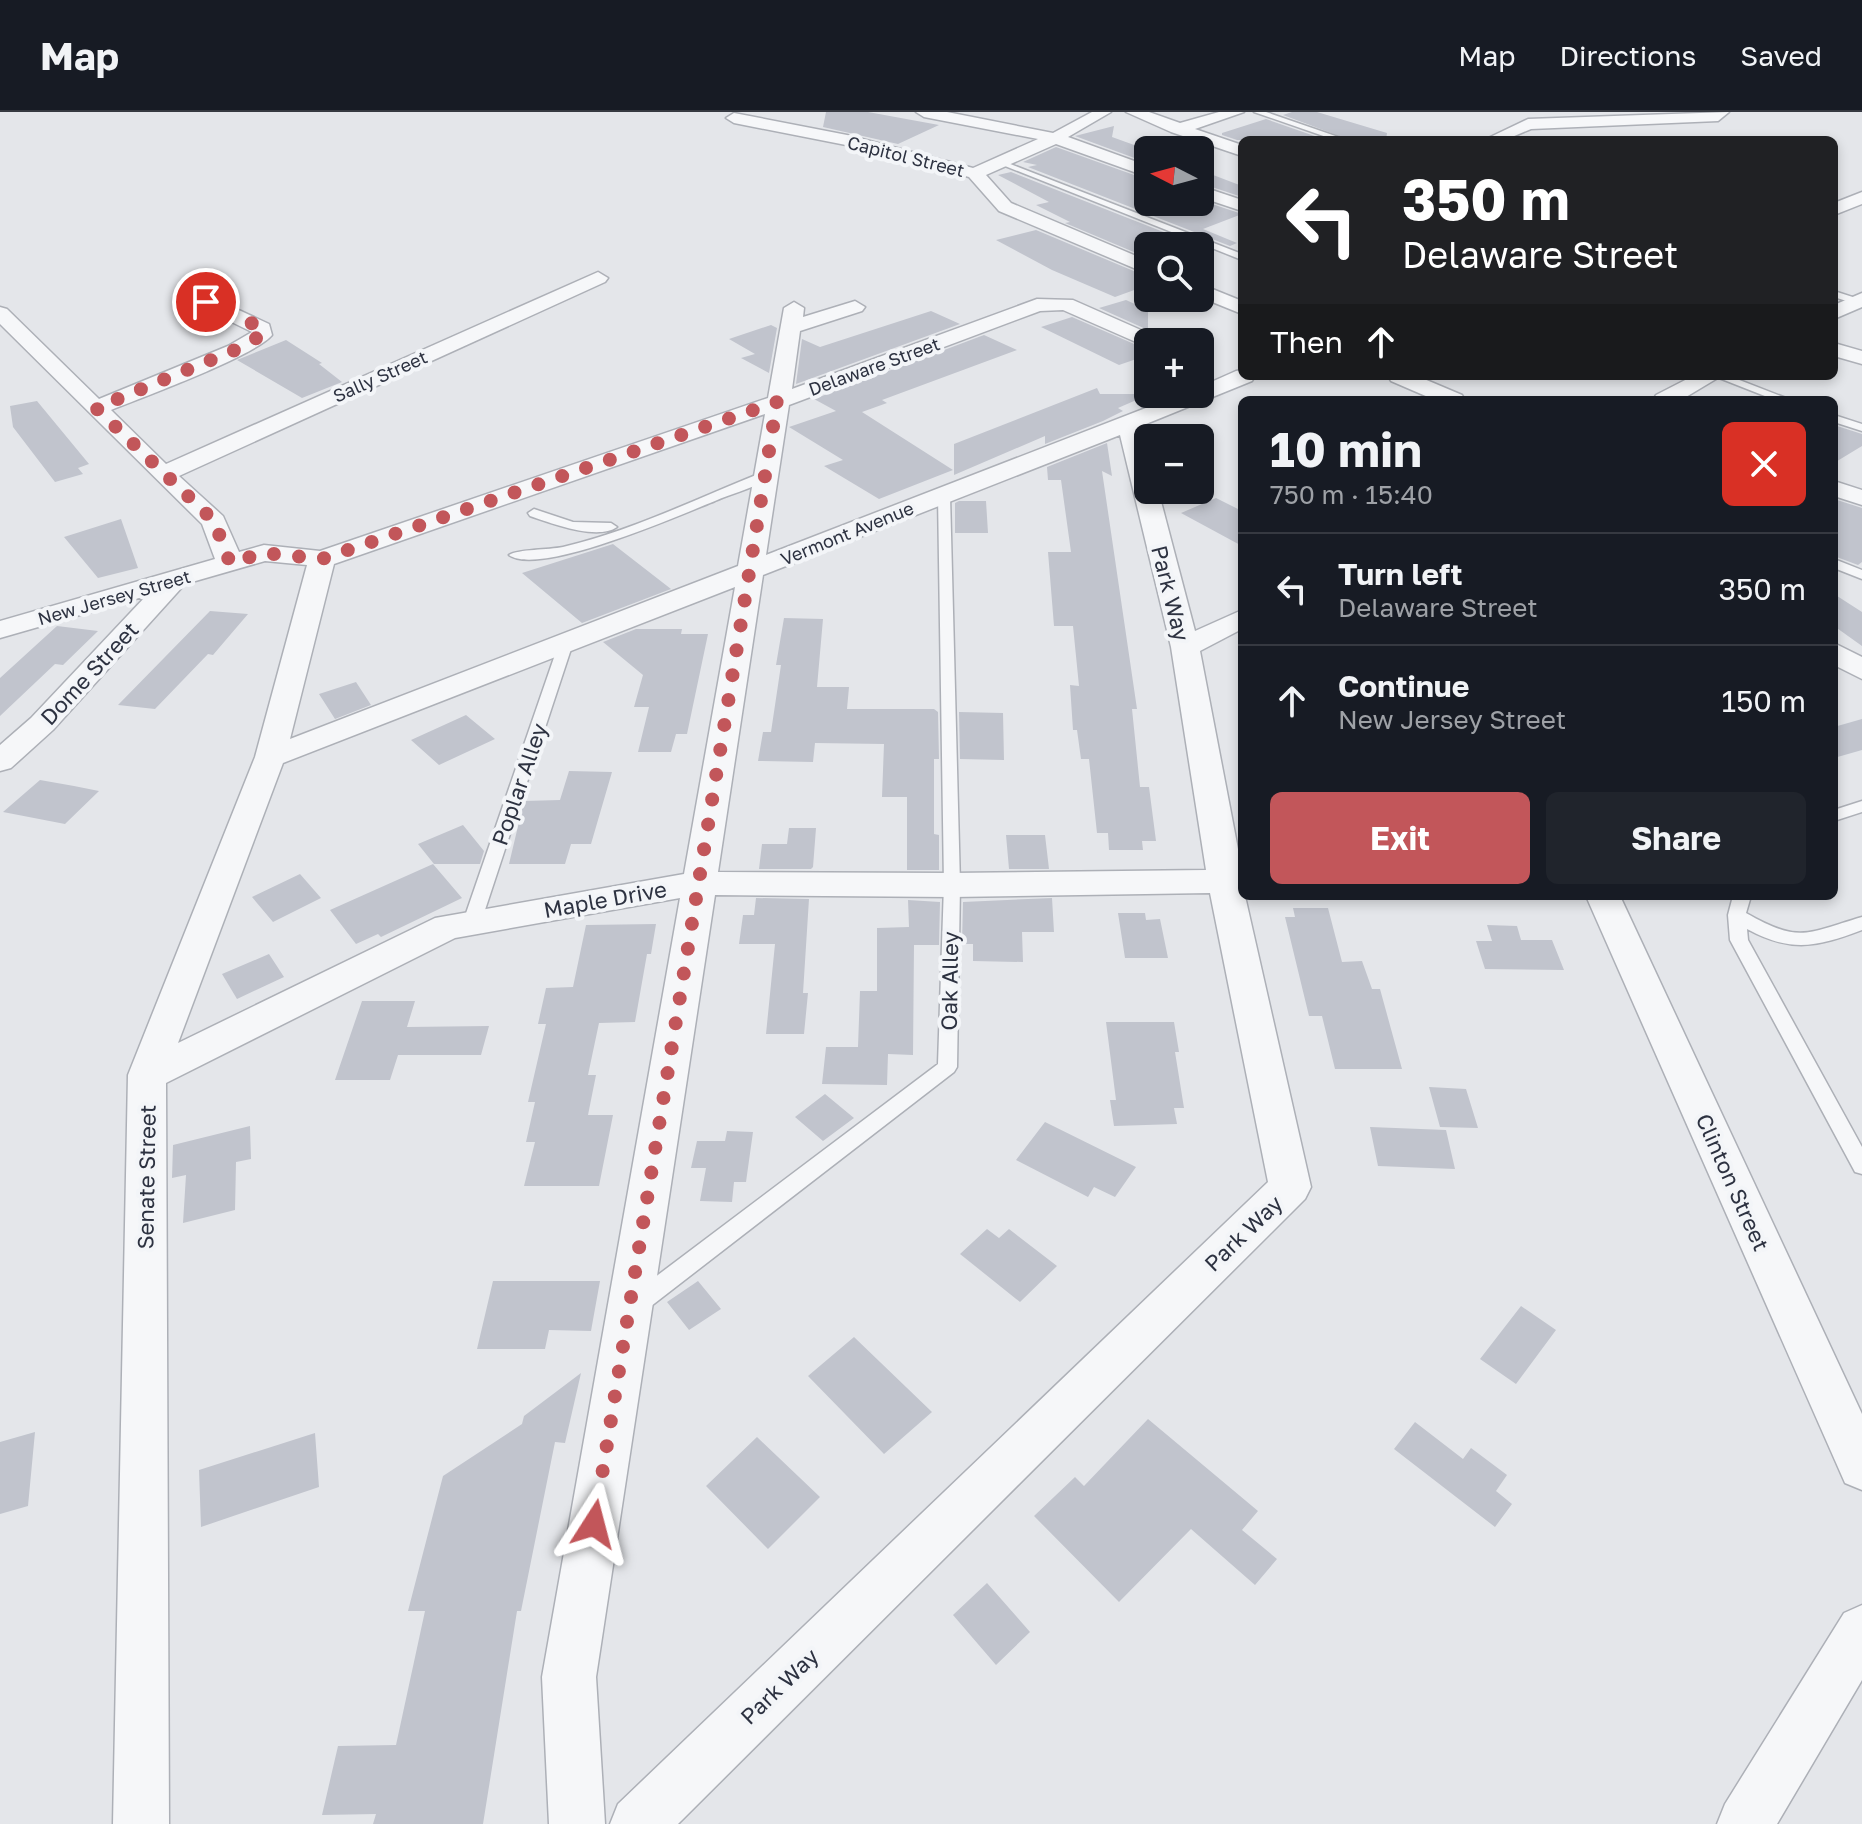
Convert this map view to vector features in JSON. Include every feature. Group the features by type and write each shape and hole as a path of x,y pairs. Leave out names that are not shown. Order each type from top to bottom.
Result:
{"street":[{"path":"975,173 1055,138 1103,112"},
{"path":"1134,112 1238,150"},
{"path":"1177,129 1236,112"},
{"path":"1501,136 1528,124 1687,119 1718,116 1721,112"},
{"path":"906,124 936,113 1055,138 1134,167"},
{"name":"Capitol Street","path":"734,118 847,140 975,173 1005,207 1134,262"},
{"path":"847,140 877,132"},
{"path":"1214,196 1238,205"},
{"path":"1838,208 1862,197"},
{"name":"Sally Street","path":"163,474 598,278"},
{"path":"1214,296 1238,306"},
{"path":"1838,311 1860,301"},
{"path":"96,408 235,350 262,335 262,328 252,322 206,302"},
{"name":"Delaware Street","path":"322,559 777,402 1037,305 1066,304 1134,334"},
{"path":"577,1824 569,1677 792,318 855,307"},
{"path":"0,313 214,521 230,563"},
{"path":"1838,350 1862,358"},
{"path":"1214,369 1238,377"},
{"name":"Vermont Avenue","path":"270,757 565,646 1129,425 1238,379"},
{"path":"1408,380 1445,396"},
{"path":"1672,396 1702,380"},
{"name":"Park Way","path":"638,1824 1290,1187 1234,881 1185,647 1129,425"},
{"path":"1838,489 1862,498"},
{"name":"New Jersey Street","path":"0,630 264,553 322,559"},
{"name":"Senate Street","path":"141,1824 147,1075 270,757 322,559"},
{"name":"Dome Street","path":"0,761 42,724 172,584 171,581"},
{"path":"1185,647 1238,620"},
{"path":"1838,655 1862,670"},
{"name":"Maple Drive","path":"147,1075 447,927 472,922 698,883 952,885 1234,881"},
{"name":"Clinton Street","path":"1605,900 1862,1467"},
{"path":"1745,1824 1862,1631"}],"lane":[{"path":"1258,112 1331,136"},
{"path":"1003,162 1238,255"},
{"path":"1838,295 1860,301"},
{"path":"1730,380 1774,396"},
{"path":"1838,420 1862,428"},
{"path":"1838,428 1847,423"},
{"path":"516,555 529,558 557,553 638,526 765,476"},
{"name":"Oak Alley","path":"628,1310 947,1067 952,885 944,495"},
{"path":"534,513 572,526 638,526"},
{"path":"1838,565 1862,575"},
{"name":"Poplar Alley","path":"472,922 565,646"},
{"path":"1838,815 1862,806"},
{"path":"1740,905 1774,938 1816,941 1862,923"},
{"path":"1740,905 1739,940 1862,1166"}],"building":[{"path":"826,112 868,112 939,125 898,144 823,127"},
{"path":"1317,112 1387,133 1387,136 1339,136 1283,115"},
{"path":"1266,119 1315,136 1238,136 1237,140 1222,133"},
{"path":"1114,126 1112,137 1134,145 1134,158 1075,136"},
{"path":"1056,147 1134,175 1134,208 1028,167 1037,165 1023,162"},
{"path":"1011,172 1163,232 1134,232 1134,252 1065,223 1070,222 1036,205 1049,202 998,175"},
{"path":"1214,175 1238,184 1238,196 1214,188"},
{"path":"1214,205 1238,213 1238,216 1203,229 1210,232 1194,232 1153,216 1214,216"},
{"path":"1036,230 1134,271 1134,290 1115,297 1052,270 996,240"},
{"path":"1214,234 1237,243 1230,246 1214,240"},
{"path":"1126,300 1134,304 1134,312 1148,312 1148,328 1144,328 1099,308"},
{"path":"931,311 960,324 796,384 802,339 820,347"},
{"path":"1072,317 1134,344 1134,360 1119,365 1041,327"},
{"path":"771,325 777,328 769,373 741,358 755,354 729,339"},
{"path":"984,335 1017,350 882,400 887,403 862,412 953,470 879,499 824,466 843,460 789,427 836,411 814,399"},
{"path":"286,340 322,363 319,364 342,382 302,398 237,360"},
{"path":"1097,388 1100,394 1134,394 1134,401 1118,408 1123,411 1103,421 1045,444 1045,436 954,475 954,444"},
{"path":"37,401 89,464 78,468 83,474 55,482 13,427 10,406"},
{"path":"1838,426 1862,434 1862,446 1838,461"},
{"path":"1107,443 1112,476 1102,471 1137,709 1132,709 1140,787 1149,787 1156,841 1142,841 1143,850 1109,850 1108,833 1097,833 1089,759 1081,759 1077,730 1073,730 1070,685 1079,686 1073,626 1054,626 1048,552 1071,552 1061,480 1048,480 1047,467"},
{"path":"1216,498 1238,509 1238,544 1181,513 1202,504 1214,504"},
{"path":"1838,500 1862,508 1862,562 1858,565 1838,558"},
{"path":"986,501 988,533 955,533 955,503"},
{"path":"121,519 138,568 98,578 64,537"},
{"path":"613,544 671,589 582,623 522,573"},
{"path":"1838,597 1862,612 1862,646 1838,629"},
{"path":"210,611 248,614 213,655 208,654 155,709 118,705"},
{"path":"784,618 823,619 817,687 849,687 847,709 934,709 938,712 939,759 934,759 934,834 939,835 939,870 907,870 907,797 882,797 884,744 815,743 813,762 758,761 763,732 771,732 781,665 776,665"},
{"path":"57,626 98,631 63,665 55,664 0,716 0,678"},
{"path":"636,629 682,629 681,634 708,634 687,734 676,734 671,752 638,752 649,707 634,707 643,675 603,642"},
{"path":"356,682 371,705 335,719 319,694"},
{"path":"959,712 1003,713 1004,760 960,759"},
{"path":"466,715 495,739 439,765 411,740"},
{"path":"1862,719 1862,750 1838,757 1838,726"},
{"path":"569,771 612,772 591,844 571,844 565,864 509,864 524,801 560,800"},
{"path":"40,780 99,791 65,824 3,812"},
{"path":"463,825 484,851 480,864 434,864 418,844"},
{"path":"789,828 816,828 813,867 759,869 762,844 787,844"},
{"path":"1006,835 1045,835 1049,869 1009,869"},
{"path":"433,864 462,898 381,937 378,934 356,944 330,910"},
{"path":"300,874 321,898 273,922 252,897"},
{"path":"756,898 809,899 803,993 808,993 804,1034 766,1034 775,944 739,944 743,915 754,915"},
{"path":"1052,898 1054,932 1022,932 1023,962 973,961 973,944 962,944 963,902"},
{"path":"908,900 940,902 939,945 914,945 913,1055 888,1054 887,1085 822,1084 826,1047 858,1047 860,991 877,991 877,928 909,927"},
{"path":"1293,908 1328,908 1342,962 1362,961 1372,989 1380,989 1402,1069 1335,1069 1322,1016 1309,1016 1285,917 1295,917"},
{"path":"1118,913 1145,913 1146,920 1160,919 1168,958 1125,958"},
{"path":"656,924 651,954 647,954 635,1022 599,1023 588,1075 596,1075 588,1115 613,1115 599,1186 524,1186 535,1142 526,1142 535,1102 528,1102 546,1024 538,1024 546,988 573,987 586,925"},
{"path":"1487,925 1517,926 1521,940 1552,940 1564,970 1485,969 1476,941 1492,941"},
{"path":"269,954 284,977 237,999 222,974"},
{"path":"362,1001 415,1001 407,1027 489,1026 481,1055 398,1055 390,1080 335,1080"},
{"path":"1106,1022 1174,1022 1179,1052 1175,1052 1184,1108 1174,1108 1177,1124 1114,1126 1110,1100 1116,1100"},
{"path":"1429,1087 1466,1089 1478,1128 1440,1127"},
{"path":"825,1094 854,1118 823,1141 795,1117"},
{"path":"1045,1122 1136,1167 1115,1197 1094,1187 1088,1197 1016,1160"},
{"path":"250,1126 251,1159 236,1162 235,1210 183,1223 186,1175 172,1178 173,1145"},
{"path":"1370,1127 1446,1130 1455,1169 1378,1166"},
{"path":"727,1131 753,1132 746,1182 734,1182 732,1202 700,1201 706,1168 691,1168 697,1141 725,1141"},
{"path":"987,1229 999,1238 1009,1229 1057,1266 1020,1302 960,1254"},
{"path":"493,1281 600,1281 591,1331 549,1330 545,1349 477,1349"},
{"path":"698,1281 721,1309 689,1330 667,1302"},
{"path":"1521,1306 1556,1330 1516,1384 1480,1359"},
{"path":"854,1337 932,1412 884,1454 808,1376"},
{"path":"581,1373 565,1443 555,1442 521,1611 517,1611 483,1824 373,1824 376,1814 322,1815 338,1746 396,1745 425,1611 408,1611 443,1476 522,1424 524,1416"},
{"path":"1148,1419 1258,1511 1242,1530 1277,1559 1255,1585 1191,1529 1119,1602 1034,1516 1075,1477 1084,1486"},
{"path":"1415,1422 1463,1459 1471,1448 1507,1475 1496,1491 1512,1504 1495,1527 1394,1449"},
{"path":"35,1432 28,1506 0,1514 0,1442"},
{"path":"315,1433 319,1487 201,1527 199,1470"},
{"path":"757,1437 820,1497 768,1549 706,1486"},
{"path":"987,1583 1030,1632 996,1665 953,1615"}],"route":[{"path":"206,302 252,322 262,328 262,335 235,350 96,408 214,521 230,563 264,553 322,559 777,402 594,1524"}]}
